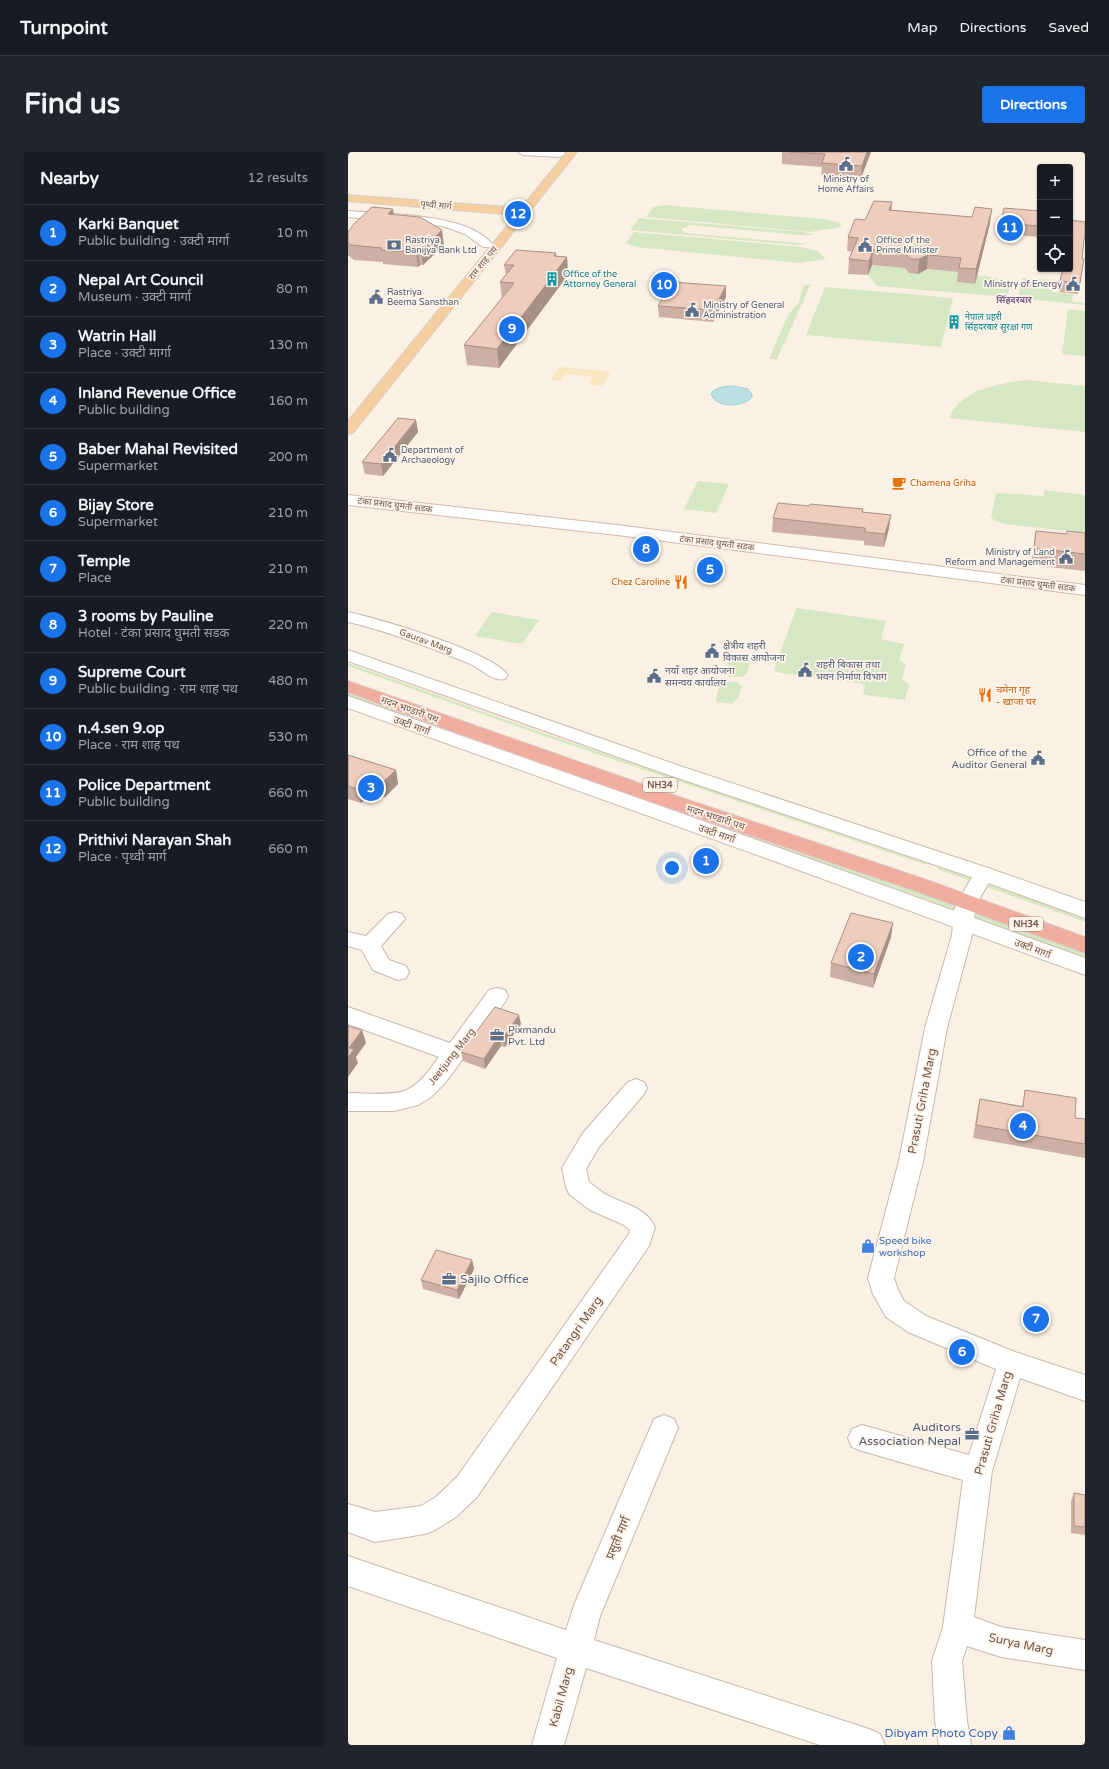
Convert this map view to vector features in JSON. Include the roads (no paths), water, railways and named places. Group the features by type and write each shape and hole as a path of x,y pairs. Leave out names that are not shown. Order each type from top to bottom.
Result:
{"highway":[{"name":"मदन भण्डारी पथ","path":"348,673 971,897 1085,945"},
{"name":"मदन भण्डारी पथ","path":"348,686 461,728 652,795 920,885 971,897 1085,930"}],"main road":[{"name":"राम शाह पथ","path":"348,411 487,245 517,214 572,152"},
{"name":"राम शाह पथ","path":"348,430 517,214 561,153"},
{"name":"पृथ्वी मार्ग","path":"348,198 517,214"},
{"name":"पृथ्वी मार्ग","path":"348,202 517,214"}],"street":[{"path":"523,152 561,153"},
{"path":"348,214 448,224 476,236 483,244 487,245"},
{"name":"टंका प्रसाद घुमती सडक","path":"348,500 624,531 1085,590"},
{"name":"Gaurav Marg","path":"348,617 369,621 471,658 491,668 499,675"},
{"path":"348,655 672,770 971,897 1085,910"},
{"name":"उक्टी मार्गा","path":"348,702 781,856 971,897 1085,967"},
{"name":"Prasuti Griha Marg","path":"955,1745 951,1721 947,1661 958,1627 978,1471 1011,1363 917,1324 895,1309 886,1294 881,1278 911,1161 936,1028 971,897"},
{"path":"370,946 395,919"},
{"path":"348,939 370,946 381,965 398,972"},
{"name":"Jeetjung Marg","path":"348,1102 394,1102 410,1098 423,1091 437,1077 497,996"},
{"path":"348,1015 454,1053"},
{"name":"Patangri Marg","path":"348,1518 374,1527 425,1520 446,1507 467,1487 640,1238 643,1227 633,1218 599,1203 578,1187 574,1168 591,1140 636,1088"},
{"path":"1011,1363 1085,1388"},
{"name":"प्रसुती मार्ग","path":"575,1649 585,1616 664,1428"},
{"path":"862,1438 978,1471"},
{"path":"348,1571 575,1649 869,1745"},
{"name":"Surya Marg","path":"958,1627 1001,1642 1085,1655"},
{"name":"Kabil Marg","path":"548,1745 575,1649"}],"water":[{"path":"733,386 748,389 752,394 752,397 743,403 730,405 718,402 711,394 713,391 721,387"}],"place":[{"name":"Ministry of Home Affairs","path":"846,164"},
{"name":"Prithivi Narayan Shah","path":"518,214"},
{"name":"Police Department","path":"1010,228"},
{"name":"Rastriya Banijya Bank Ltd","path":"394,245"},
{"name":"Office of the Prime Minister","path":"865,245"},
{"name":"Office of the Attorney General","path":"552,279"},
{"name":"Ministry of Energy","path":"1073,284"},
{"name":"n.4.sen 9.op","path":"664,285"},
{"name":"Rastriya Beema Sansthan","path":"376,297"},
{"name":"Ministry of General Administration","path":"692,310"},
{"name":"नेपाल प्रहरी सिंहदरबार सुरक्षा गण","path":"954,322"},
{"name":"Supreme Court","path":"512,329"},
{"name":"Department of Archaeology","path":"390,455"},
{"name":"Chamena Griha","path":"899,483"},
{"name":"3 rooms by Pauline","path":"646,549"},
{"name":"Ministry of Land Reform and Management","path":"1066,557"},
{"name":"Baber Mahal Revisited","path":"710,570"},
{"name":"Chez Caroline","path":"681,582"},
{"name":"क्षेत्रीय शहरी विकास आयोजना","path":"712,651"},
{"name":"शहरी बिकास तथा भवन निर्माण विभाग","path":"805,670"},
{"name":"नयाँ शहर आयोजना समन्वय कार्यालय","path":"654,676"},
{"name":"चमेना गृह - खाजा घर","path":"985,695"},
{"name":"Office of the Auditor General","path":"1038,758"},
{"name":"Watrin Hall","path":"371,788"},
{"name":"Karki Banquet","path":"706,861"},
{"name":"Nepal Art Council","path":"861,957"},
{"name":"Pixmandu Pvt. Ltd","path":"497,1035"},
{"name":"Inland Revenue Office","path":"1023,1126"},
{"name":"Speed bike workshop","path":"868,1246"},
{"name":"Sajilo Office","path":"449,1279"},
{"name":"Temple","path":"1036,1319"},
{"name":"Bijay Store","path":"962,1352"},
{"name":"Auditors Association Nepal","path":"972,1434"},
{"name":"Dibyam Photo Copy","path":"1009,1733"}],"district":[{"name":"सिंहदरबार","path":"1014,300"}]}
